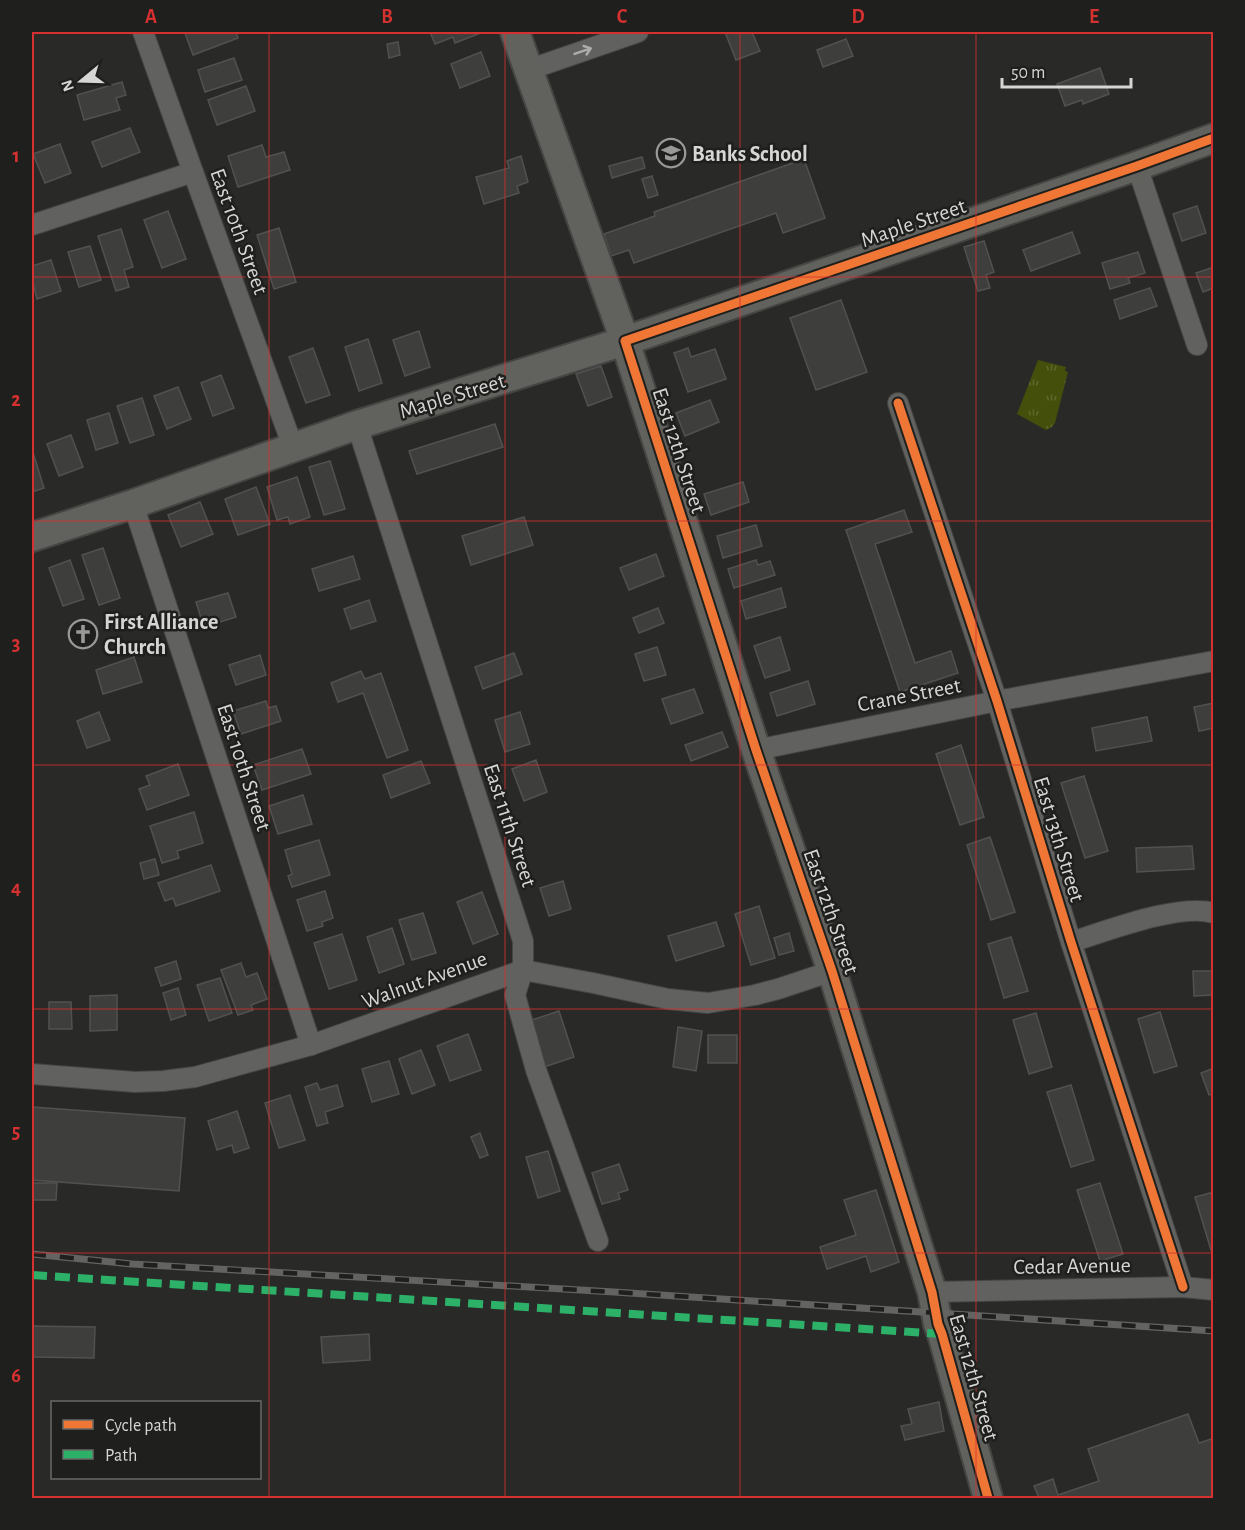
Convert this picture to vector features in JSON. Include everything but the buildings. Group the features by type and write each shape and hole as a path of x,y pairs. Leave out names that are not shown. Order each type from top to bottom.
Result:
{"main road":[{"name":"East 12th Street","path":"515,32 625,341 756,750 832,971 932,1292 938,1324 988,1498"},
{"name":"Maple Street","path":"32,537 357,425 625,341 1214,138"}],"street":[{"name":"East 10th Street","path":"143,32 293,447"},
{"path":"528,70 638,32"},
{"path":"1137,166 1197,345"},
{"path":"32,225 193,172"},
{"name":"East 13th Street","path":"898,403 997,701 1071,942 1183,1287"},
{"name":"East 11th Street","path":"357,425 523,941 523,970 515,995 536,1070 598,1241"},
{"name":"East 10th Street","path":"133,504 311,1045"},
{"name":"Crane Street","path":"756,750 997,701 1214,661"},
{"path":"1071,942 1176,912 1203,910 1214,913"},
{"name":"Walnut Avenue","path":"32,1074 135,1082 195,1077 311,1045 523,970 668,999 708,1003 778,989 832,971"},
{"name":"Cedar Avenue","path":"932,1292 1183,1287 1214,1290"}],"green space":[{"path":"1038,360 1066,367 1065,371 1068,372 1055,423 1046,430 1017,414"}],"railway":[{"path":"32,1254 132,1264 614,1292 1214,1331"}],"marked path":[{"path":"32,1275 942,1334"}],"cycle path":[{"path":"988,1498 938,1324 932,1292 832,971 756,750 625,341 1214,138"},
{"path":"898,403 997,701 1071,942 1183,1287"}],"place":[{"name":"Banks School","path":"671,153"},
{"name":"First Alliance Church","path":"83,634"}]}
